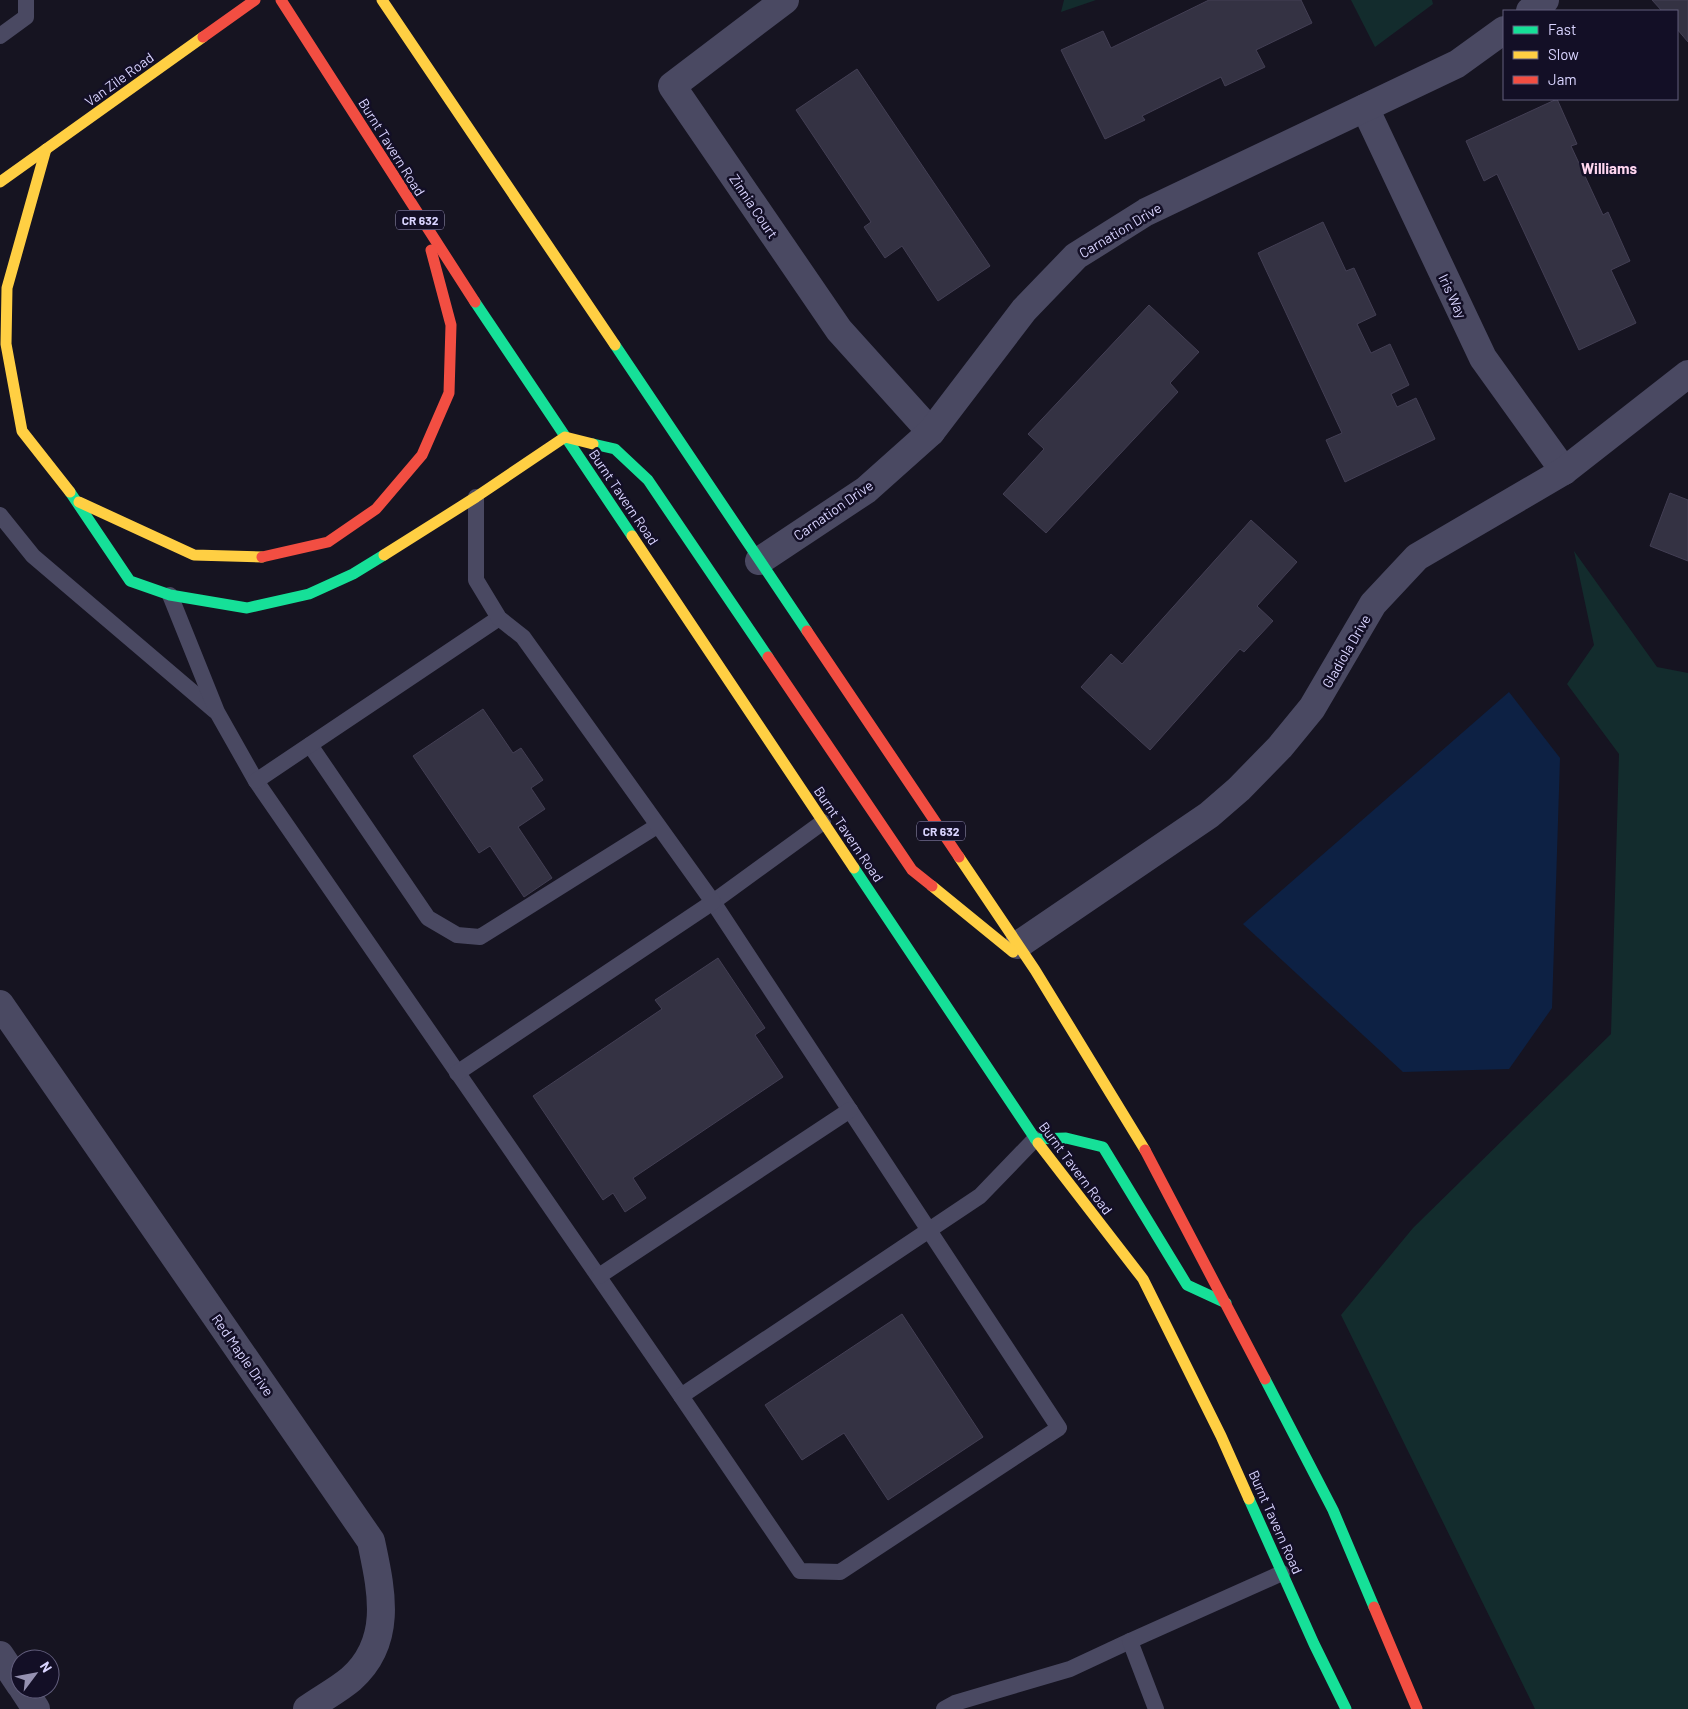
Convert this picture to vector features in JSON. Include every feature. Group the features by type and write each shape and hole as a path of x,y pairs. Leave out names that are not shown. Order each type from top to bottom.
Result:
{"main road":[{"name":"Van Zile Road","path":"0,182 255,0"},
{"name":"Burnt Tavern Road","path":"280,0 425,227 1035,1139 1143,1279 1221,1436 1282,1573 1346,1709"},
{"name":"CR 632","path":"382,0 1018,944 1136,1134 1226,1303 1332,1510 1417,1709"},
{"path":"46,149 7,288 6,344 22,432 78,502 130,581 170,595 247,608 309,594 353,574 476,497 565,437 615,449 648,480 912,870 1035,970"},
{"path":"78,502 153,538 194,555 265,557 328,542 376,509 422,455 449,393 451,325 425,227"},
{"path":"7,427 22,432"},
{"path":"1035,1139 1066,1138 1103,1147 1187,1285 1226,1303"}],"street":[{"name":"Zinnia Court","path":"785,0 672,86 839,330 931,432"},
{"path":"1531,10 1545,0"},
{"name":"Carnation Drive","path":"759,561 866,490 931,432 1024,310 1076,256 1146,212 1457,64 1503,31"},
{"name":"Iris Way","path":"1365,108 1483,358 1564,471"},
{"name":"Gladiola Drive","path":"1018,944 1209,815 1239,789 1280,747 1312,708 1373,604 1417,557 1564,471 1677,395 1688,374"},
{"name":"Red Maple Drive","path":"0,1004 371,1541 380,1587 382,1620 373,1650 352,1678 307,1709"},
{"path":"0,1655 10,1670"}],"lane":[{"path":"0,36 26,17 26,0"},
{"path":"170,595 217,712 256,782 599,1276 800,1571 840,1572 1060,1428 713,902 523,637 498,618 476,580 476,497"},
{"path":"0,515 33,556 217,712"},
{"path":"256,782 498,618"},
{"path":"310,745 428,918 457,935 480,937 657,826"},
{"path":"458,1073 713,902 823,822"},
{"path":"599,1276 850,1110"},
{"path":"681,1396 980,1196 1035,1139"},
{"path":"944,1709 955,1703 1070,1669 1282,1573"},
{"path":"1130,1641 1156,1709"}],"green space":[{"path":"1064,0 1096,0 1061,12"},
{"path":"1351,0 1432,0 1433,4 1375,47"},
{"path":"1574,551 1657,667 1688,673 1688,1709 1535,1709 1341,1315 1413,1228 1611,1034 1619,754 1567,684 1594,645"}],"water":[{"path":"1509,692 1560,758 1552,1008 1509,1069 1403,1072 1243,924"}],"building":[{"path":"1209,0 1301,0 1312,23 1256,50 1265,67 1225,86 1221,77 1142,116 1145,120 1105,139 1061,50 1103,31 1111,48"},
{"path":"1652,0 1688,0 1688,42 1678,30 1678,10 1661,10"},
{"path":"857,69 990,266 938,301 902,246 885,258 864,227 871,222 796,110"},
{"path":"1557,100 1577,144 1571,146 1603,215 1608,212 1630,261 1611,270 1636,323 1579,350 1497,174 1484,181 1466,141"},
{"path":"1323,222 1346,271 1354,268 1376,315 1357,324 1371,353 1390,344 1409,385 1391,394 1397,407 1416,398 1435,439 1345,482 1326,440 1342,433 1258,253"},
{"path":"1149,305 1199,352 1170,383 1178,392 1046,533 1003,494 1044,449 1028,434"},
{"path":"1670,493 1688,500 1688,561 1650,546"},
{"path":"1251,520 1297,562 1257,606 1273,621 1244,652 1240,649 1150,750 1081,687 1111,654 1122,664"},
{"path":"483,709 513,753 521,748 543,780 531,788 545,809 518,827 552,878 524,897 490,846 479,853 413,756"},
{"path":"718,958 765,1028 755,1035 783,1077 633,1178 646,1198 625,1212 613,1193 603,1200 533,1096 662,1009 655,1000"},
{"path":"902,1314 983,1437 888,1500 844,1433 802,1460 765,1405"}],"traffic: fast":[{"path":"475,302 632,536"},
{"path":"615,345 807,631"},
{"path":"593,444 615,449 648,480 768,657"},
{"path":"70,492 130,581 170,595 247,608 309,594 353,574 384,555"},
{"path":"854,868 1038,1143"},
{"path":"1035,1139 1066,1138 1103,1147 1187,1285 1226,1303"},
{"path":"1265,1379 1333,1510 1374,1607"},
{"path":"1249,1499 1314,1644 1346,1709"}],"traffic: slow":[{"path":"382,0 615,345"},
{"path":"0,182 203,37"},
{"path":"46,149 7,288 6,344 22,431 70,492"},
{"path":"384,555 476,497 565,437 593,444"},
{"path":"79,502 194,555 262,557"},
{"path":"632,536 854,868"},
{"path":"959,857 1035,970 1145,1150"},
{"path":"932,886 1013,952"},
{"path":"1038,1143 1143,1279 1221,1436 1249,1499"}],"traffic: jam":[{"path":"203,37 255,0"},
{"path":"281,0 475,302"},
{"path":"262,557 328,542 376,509 422,455 449,393 451,325 431,250"},
{"path":"807,631 959,857"},
{"path":"768,657 912,870 932,886"},
{"path":"1145,1150 1265,1379"},
{"path":"1374,1607 1417,1709"}],"district":[{"name":"Williams","path":"1609,168"}]}
